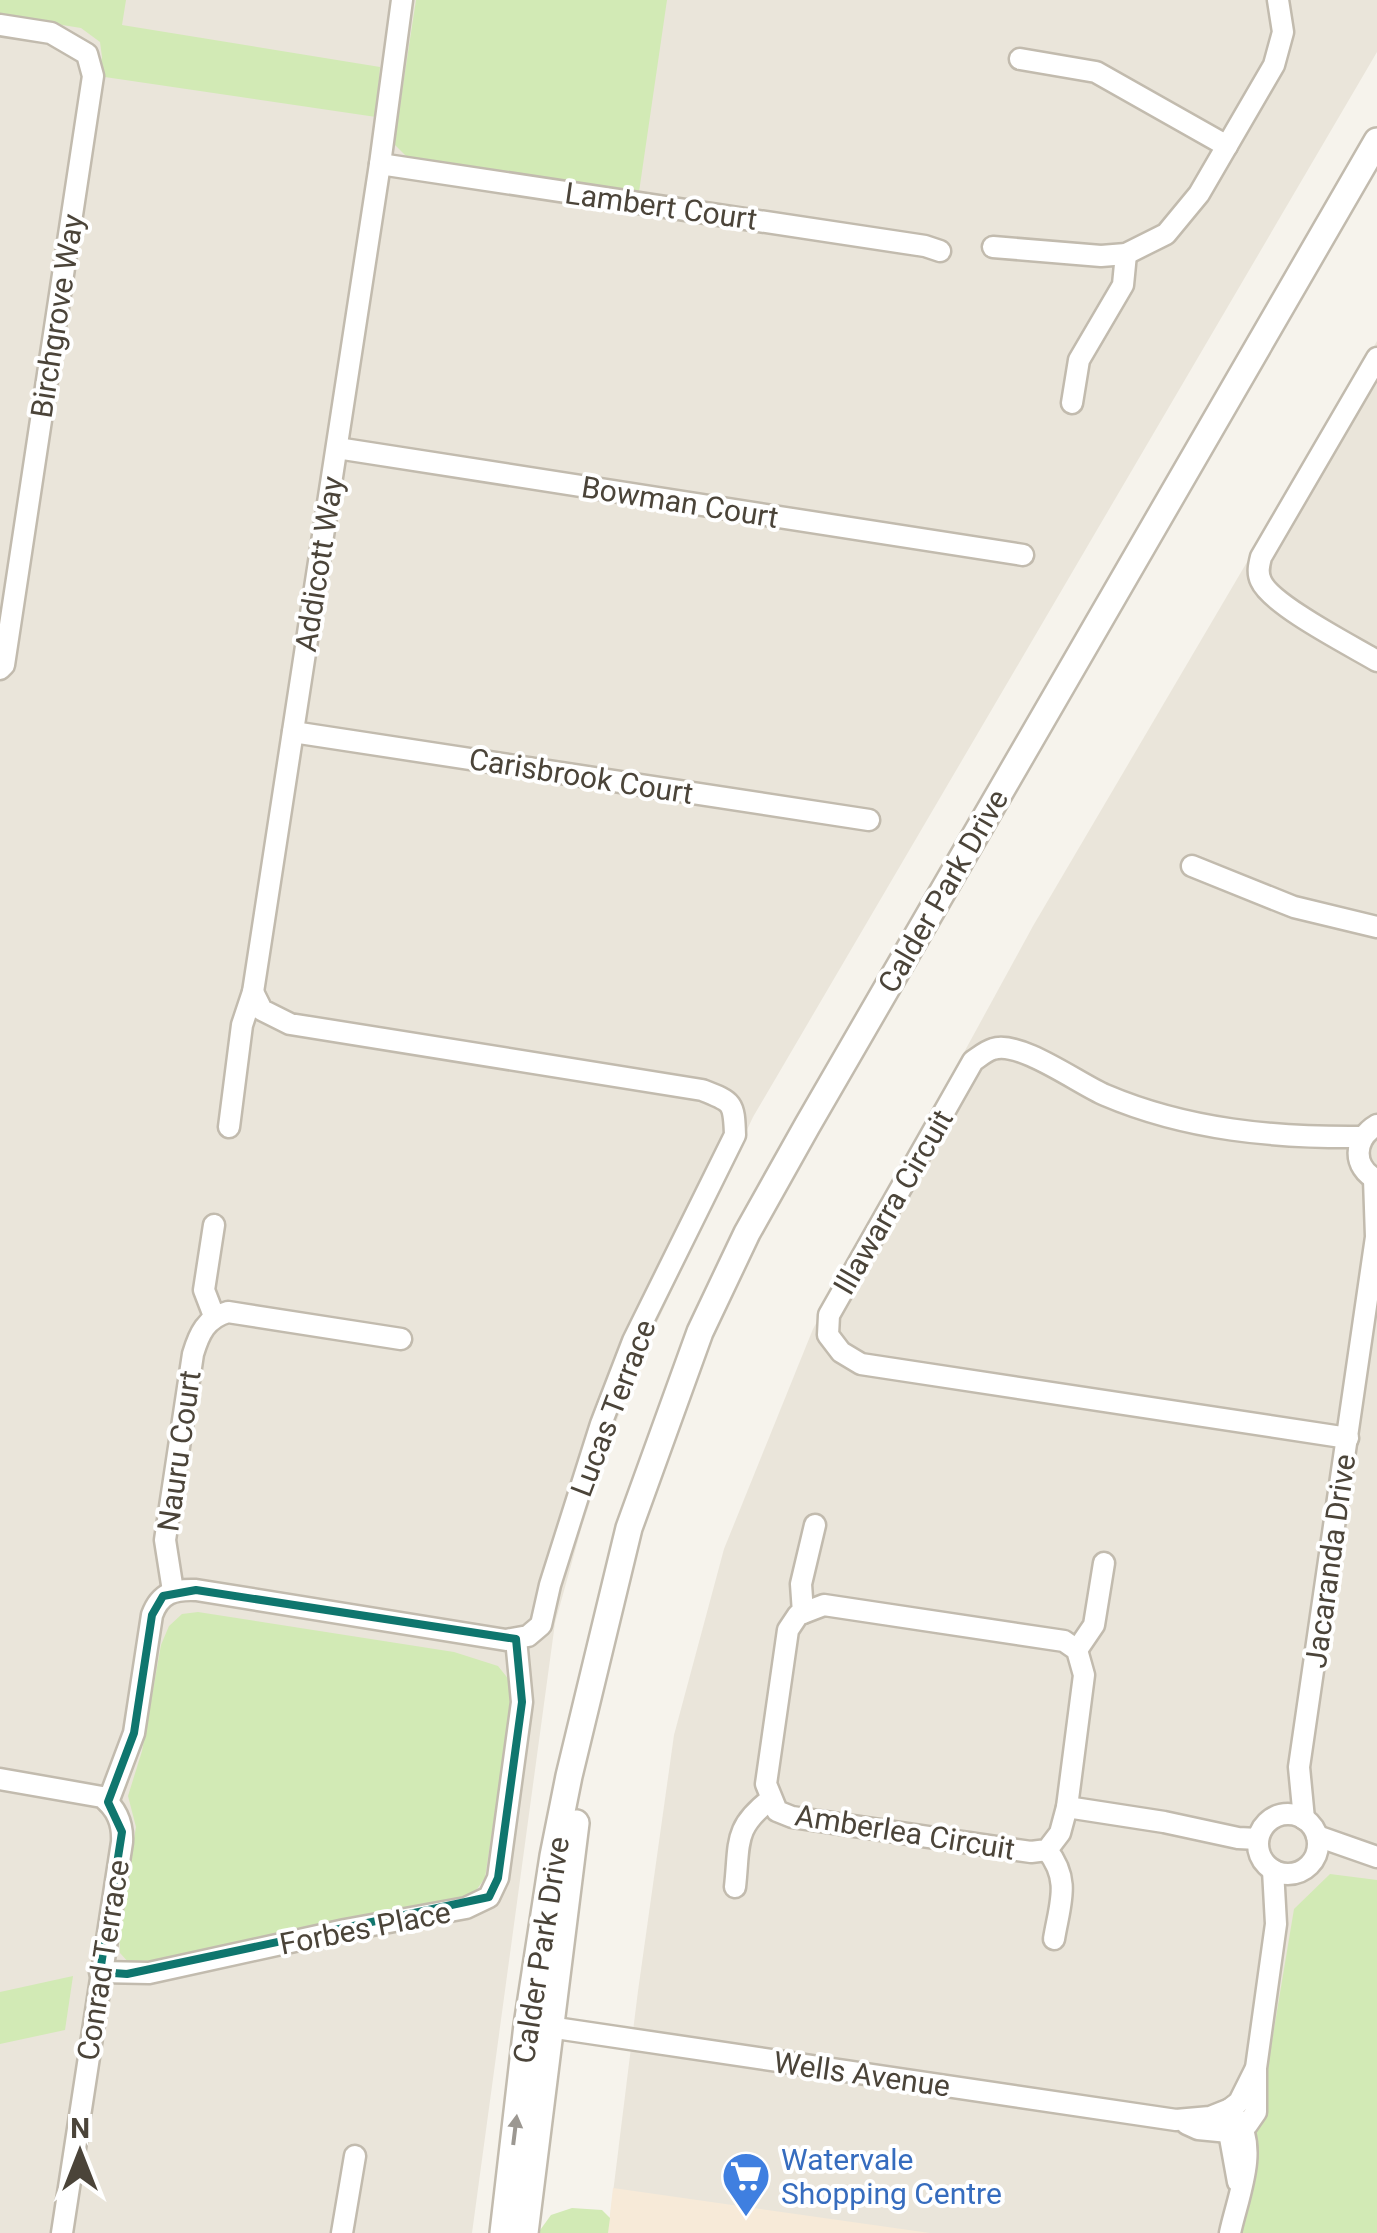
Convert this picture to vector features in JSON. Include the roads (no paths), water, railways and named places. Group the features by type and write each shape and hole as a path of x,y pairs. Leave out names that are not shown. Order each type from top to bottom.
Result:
{"street":[{"name":"Addicott Way","path":"230,1128 242,1025 253,992 402,0"},
{"path":"993,247 1102,256 1126,254 1166,234 1199,194 1274,66 1282,32 1280,1"},
{"name":"Birchgrove Way","path":"0,25 51,33 88,54 93,76 4,665 0,669"},
{"path":"1020,59 1096,72 1227,146"},
{"name":"Calder Park Drive","path":"503,2233 596,1670 630,1528 662,1429 700,1332 747,1233 1375,145"},
{"name":"Lambert Court","path":"380,164 925,246 940,252"},
{"path":"1072,403 1079,360 1123,286 1126,254"},
{"path":"1377,358 1261,557 1258,570 1261,582 1288,608 1377,660"},
{"name":"Bowman Court","path":"337,448 1023,555"},
{"name":"Carisbrook Court","path":"293,732 869,820"},
{"path":"1192,866 1294,908 1377,927"},
{"name":"Lucas Terrace","path":"253,992 262,1010 290,1024 702,1090 728,1100 734,1110 736,1136 634,1341 601,1424 540,1625 528,1636 516,1639"},
{"name":"Illawarra Circuit","path":"1348,1438 861,1364 841,1352 828,1335 829,1315 973,1061 994,1048 1017,1050 1105,1095 1186,1123 1298,1138 1359,1159"},
{"path":"1370,1131 1359,1159 1375,1180"},
{"name":"Illawarra Circuit","path":"1298,1138 1370,1131"},
{"name":"Jacaranda Drive","path":"1279,1816 1299,1767 1377,1236 1375,1180"},
{"path":"214,1225 204,1290 214,1316 228,1312 401,1338"},
{"name":"Nauru Court","path":"172,1591 166,1554 168,1516 194,1354 199,1334 214,1316"},
{"name":"Amberlea Circuit","path":"816,1525 803,1568 803,1613 788,1630 766,1784 778,1811 792,1817 1031,1852 1047,1850 1060,1833 1067,1807 1084,1675 1077,1650 1094,1625 1104,1563"},
{"path":"0,1780 93,1794 108,1802 134,1733 152,1615 156,1604 172,1591 196,1590 516,1639"},
{"path":"803,1613 824,1606 841,1608 1064,1641 1077,1650"},
{"name":"Forbes Place","path":"100,1972 149,1973 466,1908 489,1897 498,1878 522,1702 516,1639"},
{"name":"Jacaranda Drive","path":"1299,1767 1310,1828"},
{"name":"Amberlea Circuit","path":"734,1887 742,1827 748,1816 771,1799"},
{"name":"Conrad Terrace","path":"62,2233 122,1832 118,1816 108,1802"},
{"path":"1067,1807 1258,1839"},
{"path":"1288,1814 1372,1856 1306,1867 1291,1874 1273,1870 1261,1856 1258,1839 1266,1825 1288,1814"},
{"path":"1276,1924 1316,1854 1310,1828"},
{"name":"Amberlea Circuit","path":"1047,1850 1060,1866 1063,1878 1054,1939"},
{"path":"1236,2130 1256,2112 1256,2068 1276,1924 1273,1870"},
{"name":"Calder Park Drive","path":"525,2233 538,2026"},
{"name":"Wells Avenue","path":"538,2026 1176,2120 1210,2117 1230,2109"},
{"path":"1230,2233 1239,2188 1236,2130 1230,2109 1239,2102 1256,2068"},
{"name":"Wells Avenue","path":"1176,2120 1198,2129 1236,2130"},
{"path":"342,2233 354,2156"}],"place":[{"name":"Watervale Shopping Centre","path":"746,2218"}]}
